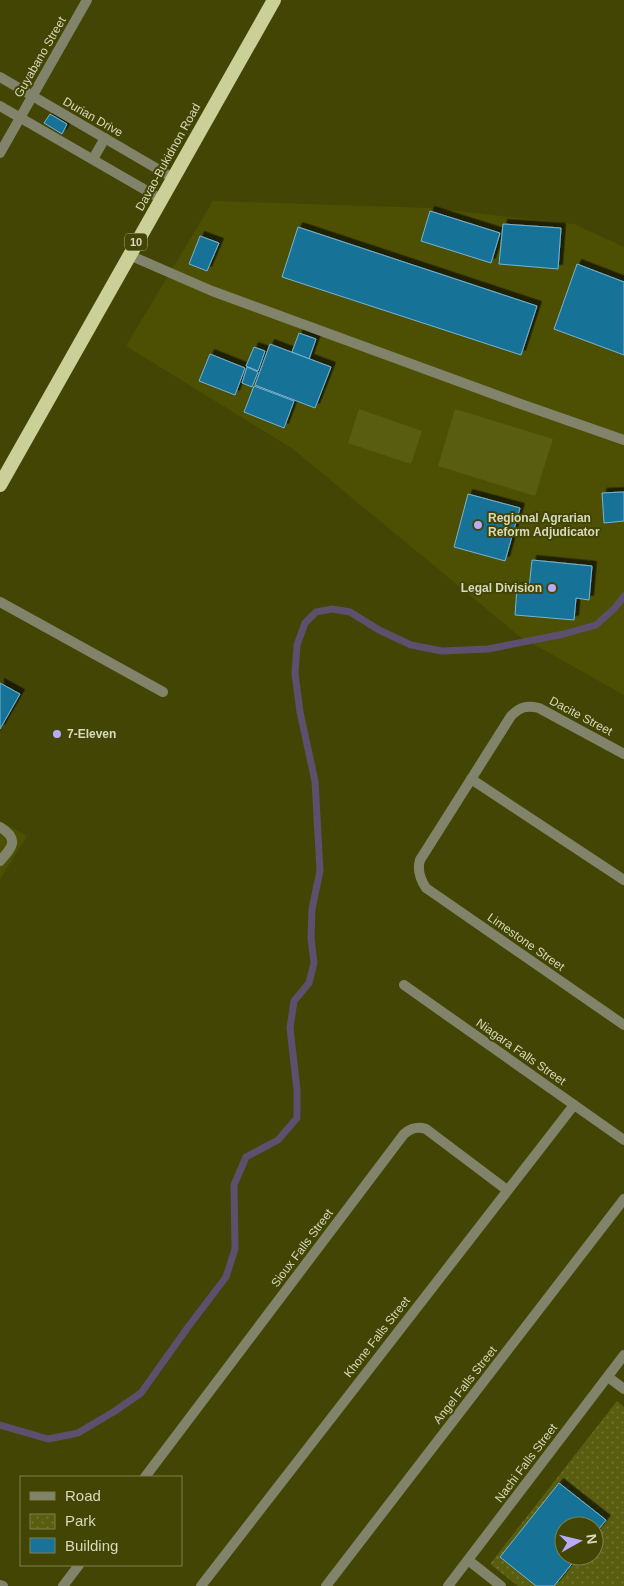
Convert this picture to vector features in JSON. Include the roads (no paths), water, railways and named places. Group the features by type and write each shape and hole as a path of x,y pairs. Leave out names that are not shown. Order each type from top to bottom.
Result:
{"highway":[{"name":"Davao-Bukidnon Road","path":"0,485 274,0"}],"street":[{"name":"Guyabano Street","path":"0,153 87,0"},
{"name":"Durian Drive","path":"0,77 173,178"},
{"path":"0,106 161,199"},
{"path":"93,159 104,138"},
{"path":"129,255 212,292 624,440"},
{"path":"0,602 163,692"},
{"name":"Dacite Street","path":"471,779 511,716 524,706 539,708 624,754"},
{"path":"471,779 624,880"},
{"name":"Limestone Street","path":"471,779 420,860 418,866 419,875 426,888 624,1025"},
{"path":"0,827 8,832 12,840 11,848 0,862"},
{"name":"Niagara Falls Street","path":"404,985 624,1140"},
{"name":"Khone Falls Street","path":"201,1586 574,1105"},
{"name":"Sioux Falls Street","path":"146,1476 409,1130 420,1127 426,1129 507,1190"},
{"name":"Angel Falls Street","path":"326,1586 624,1199"},
{"name":"Nachi Falls Street","path":"448,1586 624,1355"},
{"path":"608,1376 624,1389"},
{"path":"468,1560 501,1586"},
{"path":"63,1586 78,1566"}],"waterway":[{"path":"0,1425 48,1439 78,1433 141,1393 226,1277 235,1249 234,1185 246,1157 278,1140 297,1118 297,1090 290,1028 294,1001 309,983 314,963 311,938 312,909 320,871 315,781 300,712 295,674 297,645 305,623 316,612 332,609 350,612 379,630 411,645 442,651 488,649 564,634 596,625 615,608 624,596"}],"place":[{"name":"Regional Agrarian Reform Adjudicator","path":"478,525"},
{"name":"Legal Division","path":"552,588"},
{"name":"7-Eleven","path":"57,734"}]}
